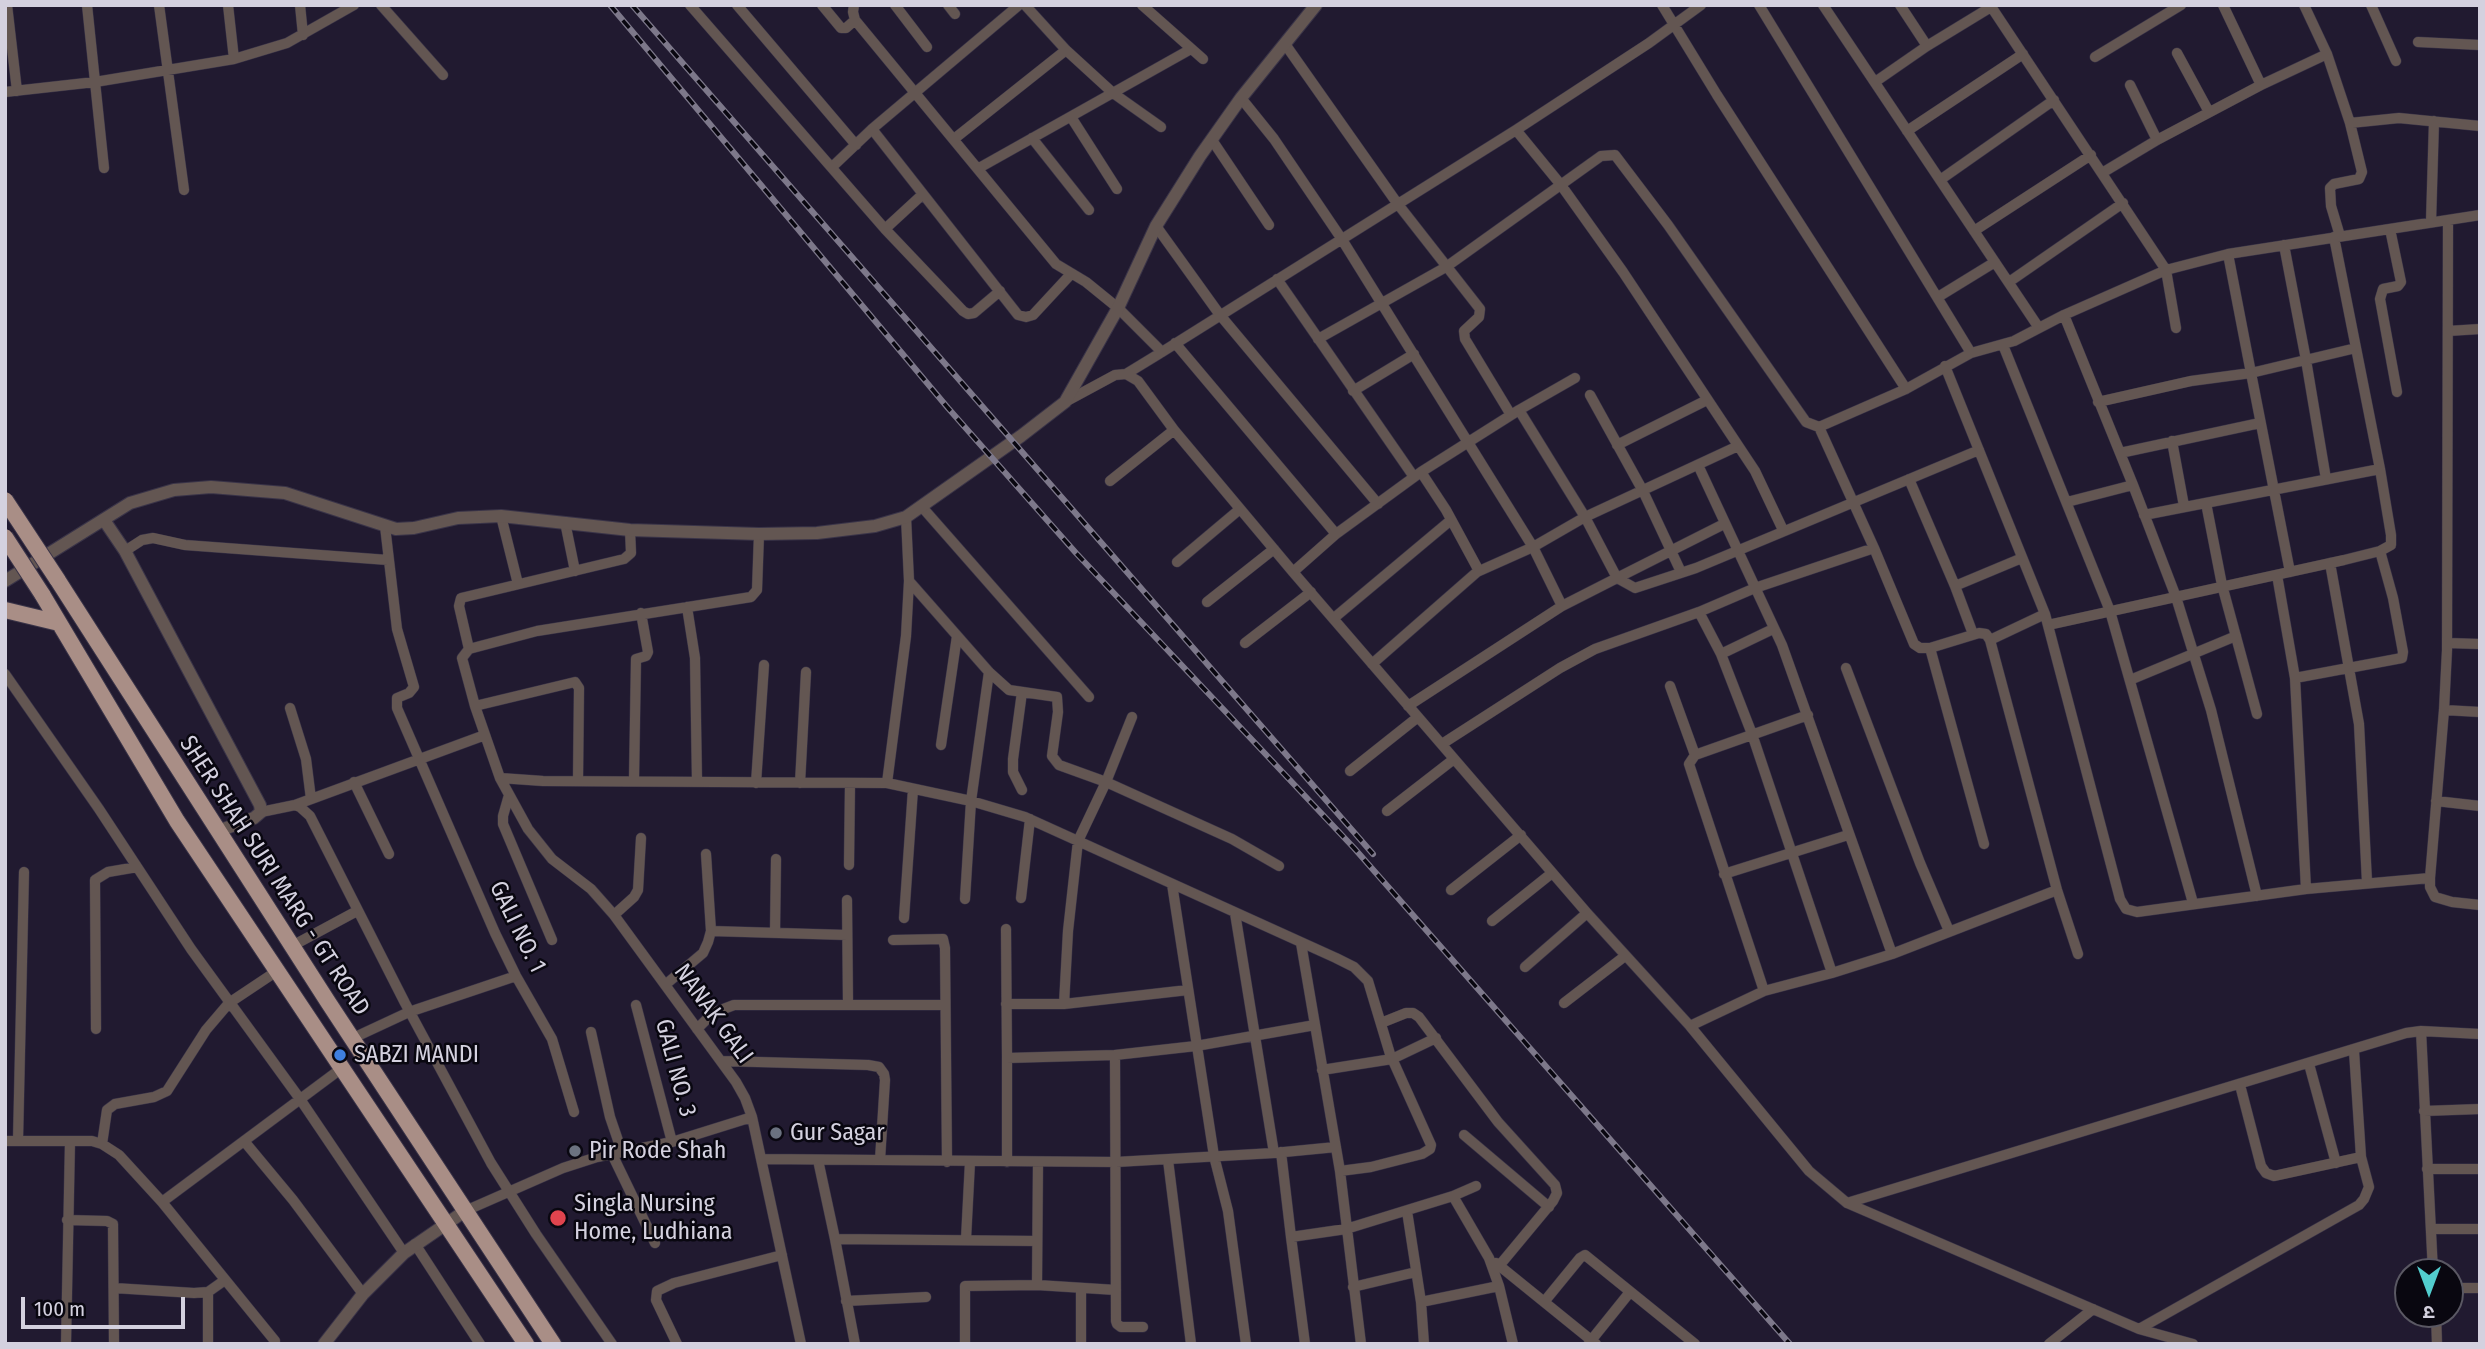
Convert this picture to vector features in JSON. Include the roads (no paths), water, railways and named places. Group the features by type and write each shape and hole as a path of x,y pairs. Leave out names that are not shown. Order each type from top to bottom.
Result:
{"main road":[{"name":"SHER SHAH SURI MARG - GT ROAD","path":"5,500 351,1039 554,1344"},
{"name":"SHER SHAH SURI MARG - GT ROAD","path":"5,537 60,623 177,821 526,1344"},
{"path":"5,610 60,623"}],"street":[{"path":"7,5 17,91"},
{"path":"87,5 104,168"},
{"path":"159,5 184,190"},
{"path":"228,5 234,60"},
{"path":"300,5 303,35"},
{"path":"5,92 95,82 234,60 303,35 354,5"},
{"path":"381,5 443,75"},
{"path":"737,5 856,145"},
{"path":"822,5 841,28 846,28 855,20"},
{"path":"854,5 855,20 1056,264 1086,282 1113,304 1162,352"},
{"path":"895,5 928,47"},
{"path":"832,167 872,129 1019,5"},
{"path":"1025,5 1066,50 1113,93 1161,127"},
{"path":"1142,5 1203,59"},
{"path":"1065,402 1113,304 1156,226 1241,98 1317,5"},
{"path":"1662,5 1906,389"},
{"path":"1126,374 1516,130 1701,5"},
{"path":"1759,5 1971,353"},
{"path":"1823,5 2039,328"},
{"path":"1900,5 1927,46"},
{"path":"2095,57 2181,5"},
{"path":"2223,5 2261,85"},
{"path":"1990,640 2047,619 2110,611 2380,551 2389,547 2392,541 2331,206 2330,188 2334,184 2359,179 2362,172 2350,123 2327,54 2304,5"},
{"path":"2371,5 2396,61"},
{"path":"692,6 885,229 965,313 974,313 1000,291"},
{"path":"1875,82 1991,6 2166,270 2176,328"},
{"path":"2418,41 2480,45"},
{"path":"1285,44 1397,202 1480,309 1479,317 1464,331 1465,339 1585,517 1617,578 1635,588 1681,572 1979,450"},
{"path":"979,168 1191,49"},
{"path":"954,139 1066,50"},
{"path":"2177,53 2209,112"},
{"path":"1907,131 2023,54"},
{"path":"2102,173 2209,112 2327,54"},
{"path":"2130,85 2157,140"},
{"path":"1241,98 1274,139 1382,302 1534,547 1562,606"},
{"path":"1940,180 2054,100"},
{"path":"1070,117 1117,190"},
{"path":"2350,123 2399,118 2480,126"},
{"path":"2431,222 2434,121"},
{"path":"872,129 1018,315 1030,317 1072,274"},
{"path":"1516,130 1561,185 1623,272 1759,479 1783,530"},
{"path":"1032,138 1089,210"},
{"path":"1212,140 1269,225"},
{"path":"1318,339 1446,267 1601,156 1615,155 1806,422 1819,428 1914,644 1920,648 1930,648 1973,634 1986,634 1990,640 2057,890 2078,954"},
{"path":"1974,231 2091,155"},
{"path":"885,229 923,194"},
{"path":"2008,282 2123,203"},
{"path":"1819,428 1906,389 1971,353 2003,345 2166,270 2228,254 2480,215"},
{"path":"2448,220 2446,643 2444,710 2430,887 2435,897 2480,905"},
{"path":"1156,226 1220,315 1378,504"},
{"path":"2390,229 2401,282 2398,286 2383,289 2380,299 2397,391"},
{"path":"2284,245 2326,478"},
{"path":"2228,254 2290,572"},
{"path":"1938,297 1995,262"},
{"path":"1277,279 1353,391 1451,520 1479,572"},
{"path":"2064,315 2176,597 2194,654 2257,896"},
{"path":"2448,331 2480,329"},
{"path":"1175,343 1336,534"},
{"path":"2003,345 2110,611 2193,903"},
{"path":"2098,402 2191,381 2251,373 2356,348"},
{"path":"1353,391 1414,354"},
{"path":"1945,366 2047,619 2123,905 2131,912 2137,912 2306,889 2430,878"},
{"path":"5,581 130,503 174,490 211,487 285,493 385,526 404,528 458,518 501,516 630,530 759,534 817,533 875,526 906,517 922,507 1065,402 1115,375 1132,376 1293,572 1552,873 1690,1026 1809,1171 1847,1203 2138,1329 2193,1344"},
{"path":"1293,572 1336,534 1418,475 1515,412 1575,378"},
{"path":"1590,395 1643,491 1681,572"},
{"path":"1617,445 1707,400"},
{"path":"2120,453 2260,423"},
{"path":"1110,481 1174,430"},
{"path":"2172,441 2184,506"},
{"path":"1372,663 1479,572 1534,547 1585,517 1738,446"},
{"path":"1698,465 1782,645 1892,954"},
{"path":"2144,515 2380,469"},
{"path":"1909,479 1973,634"},
{"path":"2067,502 2133,485"},
{"path":"2206,503 2222,585 2257,714"},
{"path":"922,507 1089,697"},
{"path":"1177,562 1240,509"},
{"path":"501,516 518,584"},
{"path":"887,783 906,636 909,582 906,517"},
{"path":"104,520 125,551 258,800 261,812"},
{"path":"1334,618 1451,520"},
{"path":"565,522 575,571"},
{"path":"1408,706 1562,606 1724,524"},
{"path":"125,551 142,540 153,538 186,545 388,560 385,526"},
{"path":"630,530 632,547 629,556 613,563 461,598 459,606 469,649 537,631 745,598 755,594 757,590 759,534"},
{"path":"1442,744 1560,667 1626,637 1699,612 1755,588 1874,548"},
{"path":"1207,602 1274,549"},
{"path":"2295,678 2399,660 2403,656 2393,598 2380,551"},
{"path":"1955,586 2022,558"},
{"name":"GALI NO. 1","path":"388,560 397,629 414,687 397,698 397,708 492,927 552,1039 574,1112"},
{"path":"2330,563 2359,724 2367,882"},
{"path":"2277,575 2295,678 2306,889"},
{"path":"909,582 989,672 1009,690 1057,698 1058,712 1052,757 1055,762 1232,839 1279,866"},
{"path":"1245,643 1311,592"},
{"path":"687,607 695,658 697,782"},
{"path":"1699,612 1721,653 1752,734 1832,973"},
{"path":"634,780 636,659 646,656 648,652 641,613"},
{"path":"1721,653 1773,629"},
{"path":"941,745 957,636"},
{"path":"2130,680 2236,636"},
{"path":"2446,643 2480,644"},
{"path":"1930,648 1984,844"},
{"name":"NANAK GALI","path":"469,649 462,657 475,706 500,778 528,829 542,847 591,889 614,915 736,1082 752,1117 801,1344"},
{"path":"756,783 764,665"},
{"path":"1846,668 1920,863 1949,931"},
{"path":"800,783 806,672"},
{"path":"965,899 971,801 989,672"},
{"path":"5,674 229,1003 300,1099 404,1253"},
{"path":"475,706 575,682 579,688 578,781"},
{"path":"1670,686 1695,755"},
{"path":"1022,790 1013,772 1013,759 1023,692"},
{"path":"290,708 304,752 311,799"},
{"path":"2444,710 2480,712"},
{"path":"1764,991 1689,764 1695,755 1808,715"},
{"path":"1064,1004 1068,931 1078,841 1106,782 1132,717"},
{"path":"1350,771 1418,717"},
{"path":"218,831 254,818 261,812 295,805 485,735"},
{"path":"1387,811 1454,759"},
{"path":"500,778 887,783 971,801 1030,819 1346,962 1368,981 1392,1059 1430,1142 1430,1149 1404,1159 1340,1171"},
{"path":"354,782 389,854"},
{"path":"849,865 850,783"},
{"path":"904,918 913,789"},
{"path":"509,795 503,824 552,940"},
{"path":"2436,801 2480,806"},
{"path":"295,805 310,816 410,1012 509,1193 612,1344"},
{"path":"1021,898 1030,819"},
{"path":"1451,890 1521,835"},
{"path":"1724,874 1848,835"},
{"path":"614,915 638,890 641,838"},
{"path":"665,985 703,953 710,931 706,854"},
{"path":"775,933 776,859"},
{"path":"96,1029 95,880 108,872 137,867"},
{"path":"18,1141 24,873"},
{"path":"1492,921 1552,873"},
{"path":"1172,884 1214,1156 1228,1212 1246,1344"},
{"path":"1690,1026 1764,991 1892,954 2057,890"},
{"path":"847,900 848,1004"},
{"path":"292,946 357,911"},
{"path":"1235,913 1291,1237 1305,1344"},
{"path":"1525,967 1587,913"},
{"path":"1006,929 1007,1162"},
{"path":"710,931 847,935"},
{"path":"893,940 943,939 947,1162"},
{"path":"1301,943 1340,1171 1361,1344"},
{"path":"1564,1003 1625,956"},
{"path":"102,1144 107,1110 115,1104 154,1097 167,1091 206,1030 229,1003 277,971"},
{"path":"351,1039 410,1012 516,976"},
{"path":"1006,1004 1064,1004 1188,990"},
{"name":"GALI NO. 3","path":"636,1005 672,1142"},
{"path":"697,1029 713,1013 734,1005 945,1005"},
{"path":"1381,1023 1406,1013 1419,1017 1498,1122 1555,1185 1557,1193 1549,1207 1499,1266"},
{"path":"1007,1058 1115,1055 1196,1045 1315,1025"},
{"path":"1847,1203 2406,1033 2421,1031 2480,1034"},
{"path":"2421,1031 2432,1258"},
{"path":"591,1032 617,1153 654,1243"},
{"path":"1322,1070 1392,1059 1436,1038"},
{"path":"2138,1329 2359,1205 2367,1196 2369,1187 2361,1157 2354,1051"},
{"path":"1115,1055 1117,1324 1143,1326"},
{"path":"721,1061 879,1067 885,1080 880,1160"},
{"path":"2309,1064 2336,1163"},
{"path":"162,1202 342,1068"},
{"path":"2240,1085 2261,1166 2266,1173 2274,1176 2361,1157"},
{"path":"2424,1111 2480,1110"},
{"path":"324,1344 363,1294 404,1253 466,1210 563,1168 672,1142 752,1117"},
{"path":"1464,1135 1549,1207"},
{"path":"66,1344 70,1141"},
{"path":"5,1142 70,1141 102,1144 119,1155 162,1202 275,1341"},
{"path":"244,1141 293,1200 363,1294"},
{"path":"761,1159 1116,1162 1335,1147"},
{"path":"818,1160 855,1344"},
{"path":"1168,1160 1191,1344"},
{"path":"966,1239 970,1162"},
{"path":"1037,1285 1038,1162"},
{"path":"2427,1169 2480,1169"},
{"path":"1291,1237 1346,1229 1476,1186"},
{"path":"1452,1196 1489,1258 1499,1286 1511,1343"},
{"path":"1407,1211 1421,1302 1424,1344"},
{"path":"67,1220 107,1221 113,1224 114,1344"},
{"path":"2431,1228 2480,1229"},
{"path":"835,1239 1037,1241"},
{"path":"415,1244 480,1344"},
{"path":"677,1344 656,1300 657,1291 674,1283 782,1255"},
{"path":"1544,1302 1585,1255 1695,1344"},
{"path":"1489,1258 1592,1343 1630,1292"},
{"path":"1353,1287 1416,1272"},
{"path":"114,1288 208,1292 225,1280"},
{"path":"965,1344 965,1286 1037,1285 1116,1290"},
{"path":"1421,1302 1499,1286"},
{"path":"1080,1344 1081,1287"},
{"path":"208,1292 208,1344"},
{"path":"846,1301 926,1297"},
{"path":"2049,1344 2093,1309"}],"railway":[{"path":"610,5 948,408 1076,553 1354,848 1790,1344"},
{"path":"632,5 1373,854"}],"place":[{"name":"SABZI MANDI","path":"340,1055"},
{"name":"Gur Sagar","path":"776,1133"},
{"name":"Pir Rode Shah","path":"575,1151"},
{"name":"Singla Nursing Home, Ludhiana","path":"558,1218"}]}
